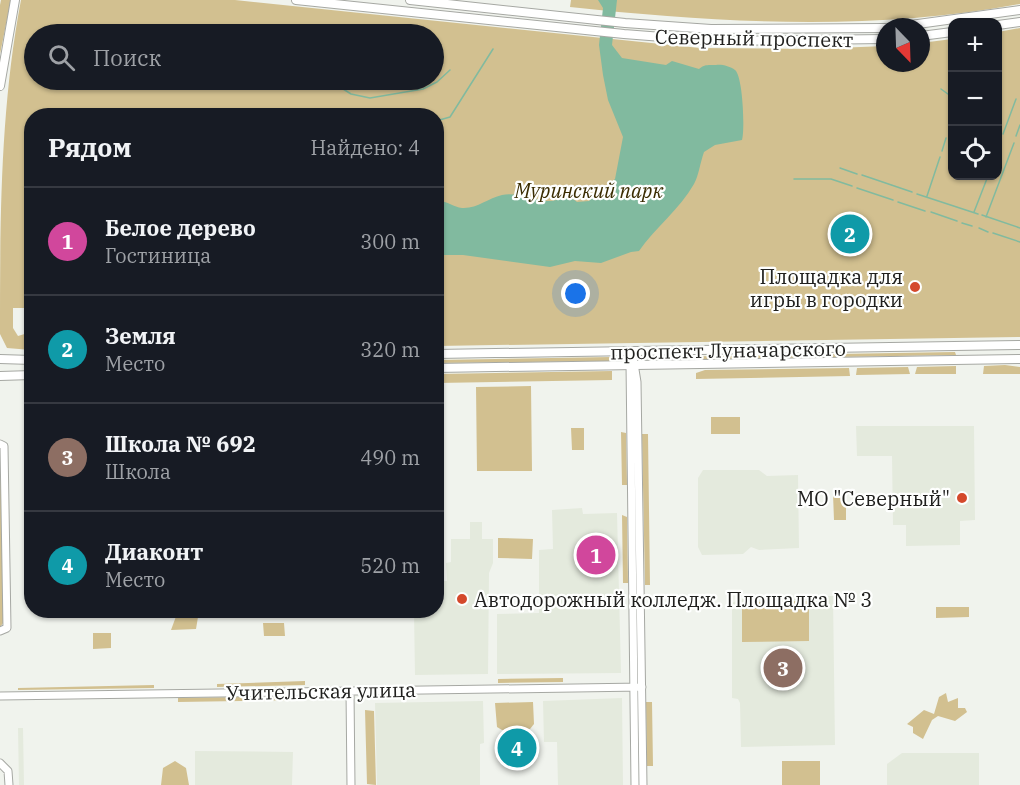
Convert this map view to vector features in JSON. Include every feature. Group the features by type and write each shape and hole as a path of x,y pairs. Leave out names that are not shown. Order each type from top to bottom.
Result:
{"main road":[{"path":"0,86 2,62 15,0"},
{"name":"Северный проспект","path":"296,0 592,31 713,41 876,39"},
{"name":"Северный проспект","path":"410,0 593,20 711,29 876,28"},
{"path":"930,23 1020,10"},
{"path":"1002,24 1020,22"},
{"path":"930,35 948,33"},
{"name":"проспект Луначарского","path":"444,354 1020,345"},
{"path":"0,359 24,360"},
{"name":"проспект Луначарского","path":"444,368 1020,360"},
{"path":"0,376 24,375"}],"street":[{"path":"632,351 638,687 643,785"},
{"path":"0,444 4,446 7,628 0,631"},
{"path":"635,785 638,687"},
{"name":"Учительская улица","path":"0,696 638,687"},
{"path":"350,691 351,785"},
{"path":"0,763 8,771 9,785"}],"shaded area":[{"path":"598,0 617,0 612,45 622,58 666,65 672,61 699,69 707,65 720,65 735,70 742,92 742,140 715,145 704,152 696,180 688,193 639,251 601,263 575,261 550,267 463,255 444,255 444,202 467,208 508,194 547,201 569,198 577,202 589,201 615,179 623,137 608,100 603,75 599,45 603,8"},
{"path":"856,426 974,426 975,520 960,521 960,545 906,546 906,525 893,525 892,456 857,456"},
{"path":"703,470 759,470 767,476 798,475 799,548 759,550 751,547 743,554 702,555 698,547 698,478"},
{"path":"582,508 583,514 617,513 621,673 497,674 497,614 539,613 539,550 553,549 552,510"},
{"name":"Автодорожный колледж. Площадка № 3","path":"470,522 482,522 482,539 493,539 493,563 489,573 488,674 415,675 414,618 444,618 444,581 447,581 446,563 451,562 451,539 470,539"},
{"path":"833,596 835,745 741,747 740,703 738,699 732,698 732,603 744,597"},
{"path":"622,698 623,785 558,785 557,742 544,742 543,701"},
{"path":"483,701 484,743 480,744 480,785 377,785 375,703"},
{"path":"18,728 23,728 24,785 19,785"},
{"path":"195,751 293,752 292,785 195,785"},
{"path":"902,753 979,753 979,785 887,785 887,764"}],"green space":[{"path":"1,0 11,0 0,54 0,5"},
{"name":"Муринский парк","path":"21,0 235,0 700,48 812,49 876,46 876,72 930,72 930,42 948,40 948,180 1002,180 1002,31 1020,28 1020,337 444,346 444,108 24,108 24,308 13,308 13,328 18,336 24,334 24,349 7,348 0,334 1,208 5,124"},
{"path":"571,0 1020,0 1020,4 917,18 795,22 683,17 570,7"},
{"path":"955,352 956,355 653,360 653,357"},
{"path":"611,357 611,361 444,363 444,360"},
{"path":"956,366 956,374 915,374 917,367"},
{"path":"984,366 1020,367 1020,374 983,374"},
{"path":"908,367 910,374 856,375 857,368"},
{"path":"849,368 850,376 696,379 696,373 705,370"},
{"path":"612,371 612,380 444,383 444,374"},
{"path":"531,386 532,471 477,471 476,387"},
{"path":"711,417 740,417 740,434 711,434"},
{"path":"571,428 584,428 584,450 572,450"},
{"path":"621,432 626,433 627,485 622,485"},
{"path":"642,434 648,434 650,585 645,585"},
{"path":"0,454 4,622 0,627"},
{"path":"833,494 846,494 846,520 834,520"},
{"path":"622,515 627,517 628,583 623,583"},
{"path":"498,538 533,539 532,559 498,558"},
{"path":"809,601 809,641 742,642 742,602"},
{"path":"936,607 969,607 969,617 936,618"},
{"path":"175,618 198,618 196,629 171,630"},
{"path":"263,623 284,623 285,636 264,636"},
{"path":"93,633 111,633 111,648 93,649"},
{"path":"563,678 563,682 498,683 498,679"},
{"path":"305,681 305,685 217,687 217,684"},
{"path":"154,685 154,688 18,690 18,688"},
{"path":"946,693 948,702 958,698 958,708 965,708 967,712 955,721 938,716 932,720 923,739 913,733 913,727 907,724 924,710 934,714 939,697"},
{"path":"307,696 307,700 178,702 178,698"},
{"path":"533,702 534,724 530,729 502,730 497,727 495,703"},
{"path":"646,702 652,702 653,766 647,766"},
{"path":"365,710 374,711 376,785 367,784"},
{"path":"175,761 186,768 189,785 161,785 163,768"},
{"path":"782,761 820,761 820,785 782,785"}],"waterway":[{"path":"444,119 450,117 493,49"},
{"path":"444,76 450,70"},
{"path":"941,89 948,94"},
{"path":"345,90 351,94 370,98 417,90"},
{"path":"1003,134 1016,99"},
{"path":"1016,136 1020,125"},
{"path":"942,151 946,138"},
{"path":"986,217 1014,143"},
{"path":"927,196 940,157"},
{"path":"840,168 857,174"},
{"path":"862,175 912,192"},
{"path":"794,179 831,179 852,186"},
{"path":"974,212 986,180"},
{"path":"857,188 893,200"},
{"path":"917,194 978,214"},
{"path":"898,202 925,211"},
{"path":"931,212 957,221"},
{"path":"982,215 1020,228"},
{"path":"962,223 972,226"},
{"path":"979,228 988,232"},
{"path":"993,233 1020,242"}],"place":[{"name":"Земля","path":"850,234"},
{"name":"Площадка для игры в городки","path":"915,287"},
{"name":"МО \"Северный\"","path":"962,498"},
{"name":"Белое дерево","path":"596,555"},
{"name":"Автодорожный колледж. Площадка № 3","path":"462,599"},
{"name":"Школа № 692","path":"783,668"},
{"name":"Диаконт","path":"517,748"}]}
